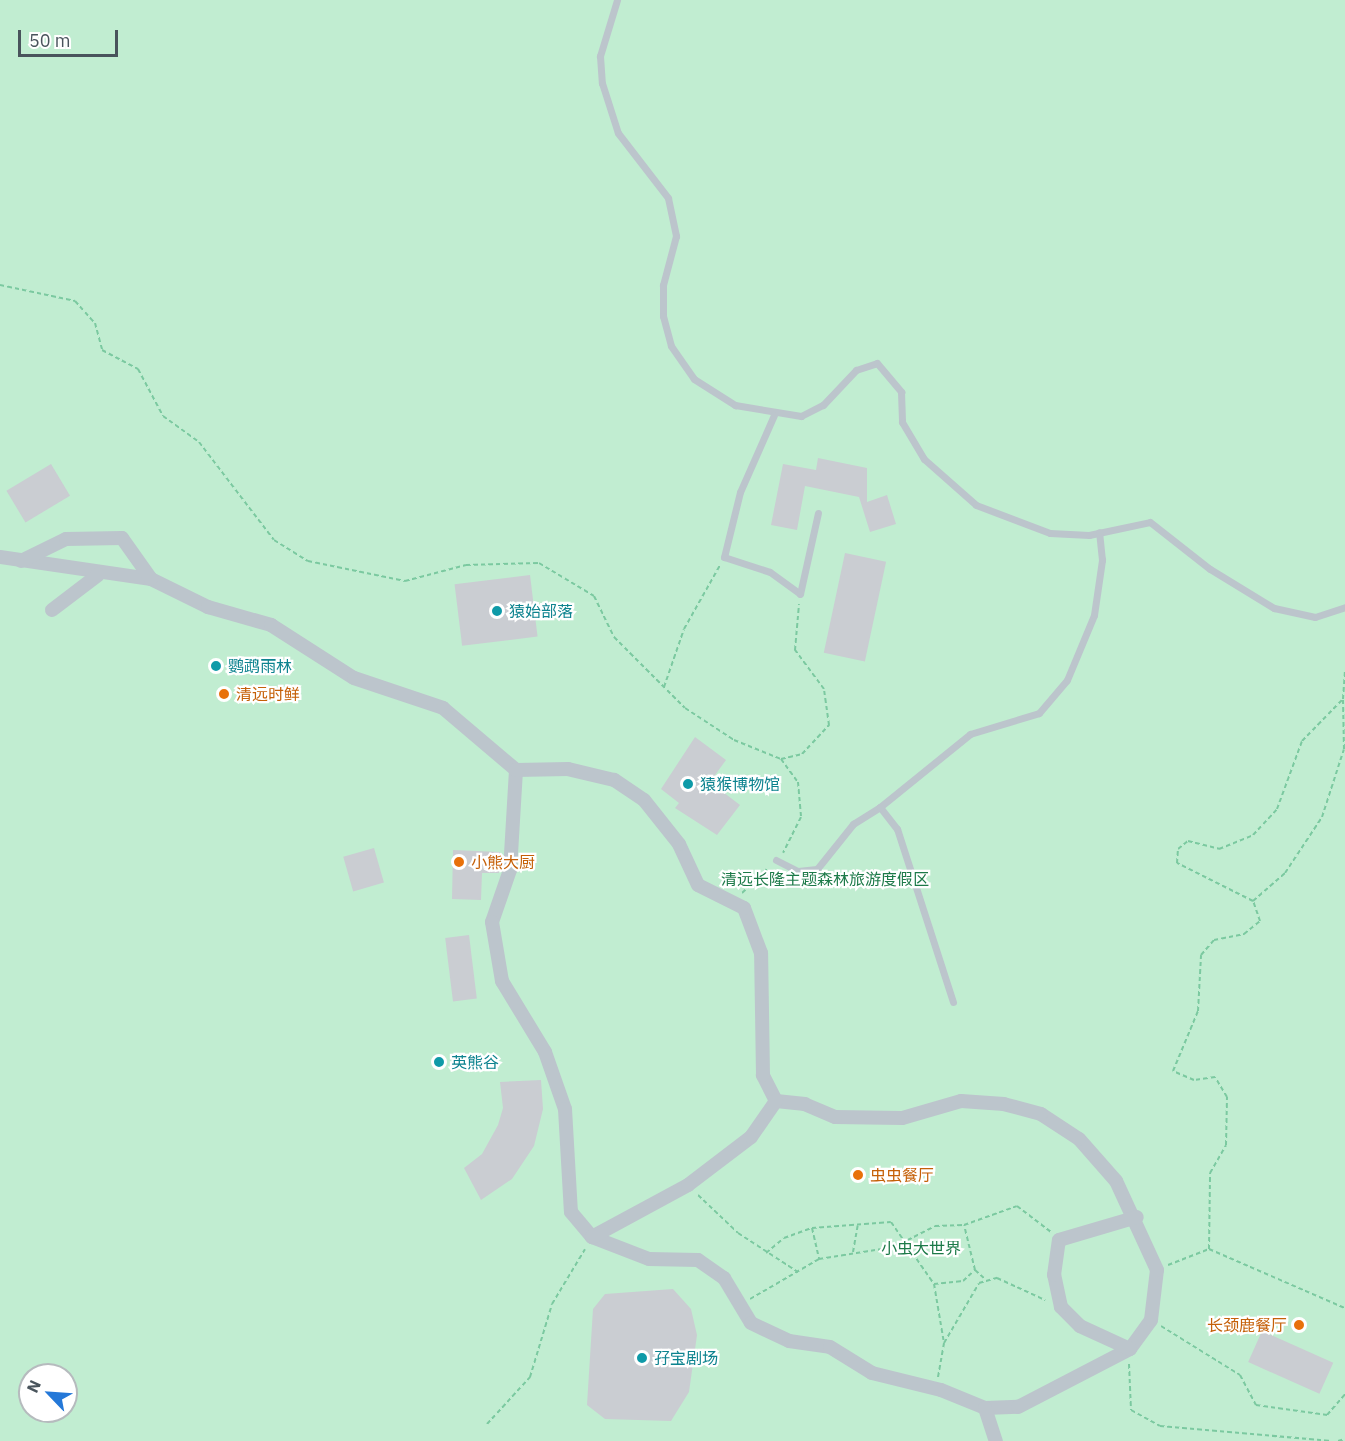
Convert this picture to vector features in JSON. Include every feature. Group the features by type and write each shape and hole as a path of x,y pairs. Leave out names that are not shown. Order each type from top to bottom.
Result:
{"street":[{"path":"21,561 66,539 122,538 151,579"},
{"path":"0,557 98,575 151,579 208,607 271,625 354,678 443,708 516,770 568,769 614,780 644,800 679,844 698,885 744,908 761,953 763,1075 776,1101"},
{"path":"52,610 98,575"},
{"path":"516,770 510,870 492,922 502,981 545,1052 566,1108 571,1212 592,1237 649,1259 698,1260 724,1278 751,1323 789,1341 830,1347 872,1373 936,1388 985,1408 1018,1407 1130,1349 1151,1320 1157,1270 1137,1217 1116,1181 1079,1139 1041,1114 961,1101 902,1118 835,1117 805,1104 776,1101"},
{"path":"592,1237 688,1185 750,1137 776,1101"},
{"path":"1130,1349 1080,1326 1061,1307 1053,1275 1059,1240 1137,1217"},
{"path":"985,1408 996,1441"}],"lane":[{"path":"617,0 600,56 602,83 618,133 668,198 676,236 663,285 663,316 671,346 694,379 735,405 774,415 801,416 823,405 856,370 877,363 901,392 902,422 924,459 976,505 1050,533 1099,532 1150,522 1210,569 1274,608 1315,617 1345,607"},
{"path":"774,415 740,492 724,557 770,572 800,594 818,513"},
{"path":"776,860 798,871 817,868 853,824 880,807 970,734 1039,713 1067,680 1094,615 1102,560 1099,532"},
{"path":"880,807 897,830 953,1002"}],"path":[{"path":"0,285 75,302 95,323 102,350 138,369 163,416 199,442 274,540 308,561 405,580 466,565 539,563 594,596 614,637 685,708 734,740 781,759 798,782 801,817 776,860 732,902"},
{"path":"664,687 684,628 724,557"},
{"path":"781,759 801,754 829,725 824,689 795,650 800,594"},
{"path":"1252,901 1285,873 1322,817 1344,749 1345,672"},
{"path":"1209,1249 1210,1173 1226,1145 1227,1097 1215,1077 1194,1080 1173,1071 1198,1011 1201,956 1214,940 1244,934 1260,921 1252,901 1177,863 1178,849 1188,841 1219,849 1253,835 1277,808 1302,741 1343,699"},
{"path":"688,1185 766,1253 798,1272"},
{"path":"739,1303 778,1288 819,1259 907,1240 935,1226 964,1225 1017,1206 1059,1240"},
{"path":"766,1253 784,1238 812,1228 891,1222 907,1240 934,1284 944,1343 936,1388"},
{"path":"853,1252 858,1225"},
{"path":"964,1225 975,1270 986,1281"},
{"path":"812,1228 819,1259"},
{"path":"487,1424 530,1377 552,1304 592,1237"},
{"path":"1157,1270 1209,1249 1345,1308"},
{"path":"934,1284 963,1281 975,1270"},
{"path":"944,1343 979,1283 997,1278 1061,1307"},
{"path":"1151,1320 1240,1375 1256,1405 1327,1415 1345,1394"},
{"path":"1130,1349 1126,1389 1131,1410 1160,1426 1214,1435 1331,1441"},
{"path":"1338,1441 1345,1439"}],"green space":[{"name":"清远长隆主题森林旅游度假区","path":"0,0 1345,0 1345,1441 0,1441"}],"building":[{"path":"818,458 867,468 867,502 887,495 896,524 870,532 859,497 805,486 797,530 771,525 783,464 816,470"},
{"path":"51,464 70,496 25,522 6,491"},
{"path":"845,553 886,562 865,662 824,653"},
{"name":"猿始部落","path":"530,575 538,637 462,646 455,584"},
{"name":"猿猴博物馆","path":"695,737 726,760 710,782 740,805 717,835 675,808 679,803 661,789"},
{"path":"374,848 384,883 353,891 343,857"},
{"path":"453,850 500,852 499,873 482,873 481,900 452,899"},
{"path":"469,935 477,999 453,1001 445,938"},
{"path":"541,1080 543,1109 534,1146 512,1179 481,1200 464,1168 482,1154 498,1125 503,1108 500,1082"},
{"name":"孖宝剧场","path":"673,1289 691,1309 697,1335 689,1392 671,1421 605,1419 587,1405 593,1309 605,1294"},
{"path":"1262,1331 1333,1363 1319,1394 1248,1362"}],"place":[{"name":"猿始部落","path":"497,611"},
{"name":"鹦鹉雨林","path":"216,666"},
{"name":"清远时鲜","path":"224,694"},
{"name":"猿猴博物馆","path":"688,784"},
{"name":"小熊大厨","path":"459,862"},
{"name":"英熊谷","path":"439,1062"},
{"name":"虫虫餐厅","path":"858,1175"},
{"name":"长颈鹿餐厅","path":"1299,1325"},
{"name":"孖宝剧场","path":"642,1358"}],"park label":[{"name":"小虫大世界","path":"921,1248"}]}
